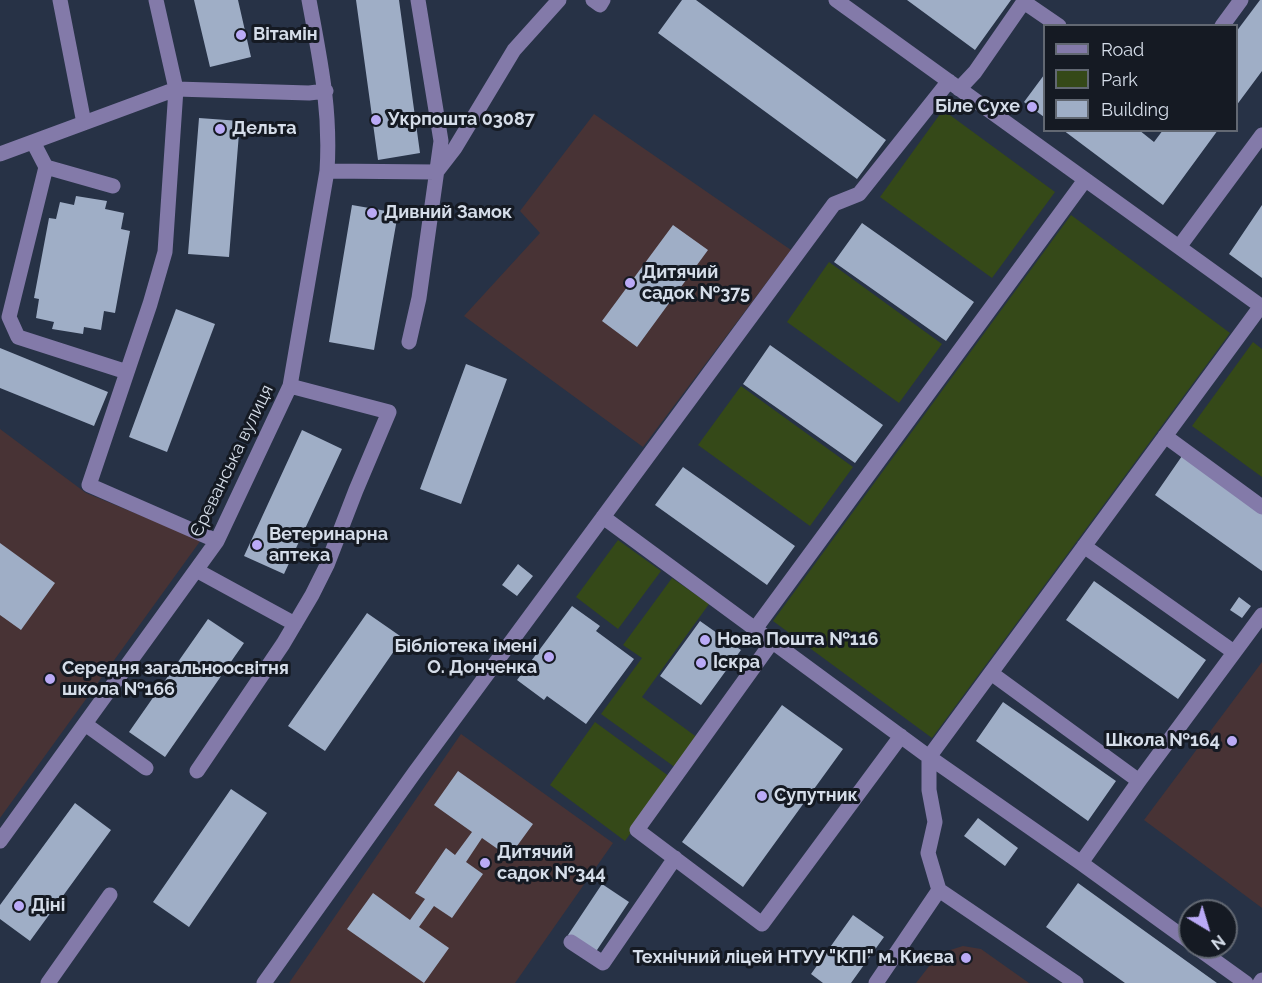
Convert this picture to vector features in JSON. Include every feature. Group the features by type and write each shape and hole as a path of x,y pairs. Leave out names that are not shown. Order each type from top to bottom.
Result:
{"street":[{"path":"60,0 84,123"},
{"path":"156,0 176,89 165,252 88,485 217,541"},
{"name":"Єреванська вулиця","path":"0,841 217,541 290,386 327,171 329,135 326,91 309,0"},
{"path":"409,342 421,287 441,141 418,0"},
{"path":"436,172 455,148 514,50 560,0"},
{"path":"593,0 600,5 603,0"},
{"path":"836,0 1262,306 929,757 929,790 935,822 928,853 939,890 1076,983"},
{"path":"1223,24 1241,0"},
{"path":"264,983 415,772 834,204 859,194 954,85 975,72 1024,1 1056,24"},
{"path":"0,154 176,89 309,93 326,91"},
{"path":"1179,247 1262,135"},
{"path":"33,142 46,167 9,317 18,337 127,372"},
{"path":"46,167 113,186"},
{"path":"327,171 436,172"},
{"path":"755,629 1085,180"},
{"path":"197,771 295,624 327,565 389,412 290,386"},
{"path":"1165,436 1262,507"},
{"path":"603,517 929,757 1082,863 1178,933"},
{"path":"1084,546 1234,652"},
{"path":"196,570 295,624"},
{"path":"1082,863 1139,781 1262,615"},
{"path":"772,642 637,830 762,924 901,736"},
{"path":"991,673 1139,781"},
{"path":"85,724 146,768"},
{"path":"571,942 603,963 675,858"},
{"path":"876,983 939,890"},
{"path":"48,983 110,895"},
{"path":"1213,959 1246,983"}],"shaded area":[{"name":"Дитячий садок №375","path":"594,114 791,250 643,447 464,316 540,233 520,211"},
{"name":"Середня загальноосвітня школа №166","path":"0,429 86,493 201,540 0,818"},
{"name":"Школа №164","path":"1262,662 1262,908 1144,820"},
{"name":"Дитячий садок №344","path":"461,734 613,843 515,983 289,983"},
{"name":"Технічний ліцей НТУУ \"КПІ\" м. Києва","path":"963,946 981,949 1029,983 916,983 930,965 947,951"}],"green space":[{"path":"943,110 1055,192 992,278 880,197"},
{"path":"1071,215 1230,333 932,738 773,621"},
{"path":"829,262 942,344 899,403 787,322"},
{"path":"1253,342 1262,349 1262,477 1192,426"},
{"path":"741,386 853,467 810,526 698,445"},
{"path":"618,540 661,571 618,629 576,597"},
{"path":"672,578 709,604 642,697 698,738 676,768 601,714 642,658 623,645"},
{"path":"595,722 670,777 625,841 550,785"}],"building":[{"path":"194,0 238,0 251,57 210,67"},
{"path":"356,0 399,0 420,153 378,160"},
{"path":"682,0 696,0 886,140 857,179 658,33"},
{"path":"907,0 1011,0 975,50"},
{"path":"1262,0 1262,71 1238,103 1238,29"},
{"path":"1043,76 1043,116 1024,102"},
{"path":"199,118 240,121 229,257 188,254"},
{"path":"1066,132 1142,132 1154,142 1162,132 1217,132 1163,205"},
{"path":"76,196 107,201 105,209 124,213 121,229 130,231 115,313 104,311 101,330 84,327 83,334 52,329 54,322 36,318 39,299 34,298 49,218 56,219 60,202 74,205"},
{"path":"352,205 398,213 374,350 329,342"},
{"path":"1262,205 1262,278 1229,254"},
{"path":"862,223 974,302 946,341 834,262"},
{"path":"673,225 708,250 637,347 602,321"},
{"path":"176,309 215,324 167,452 129,437"},
{"path":"770,345 883,425 855,463 743,384"},
{"path":"0,348 108,392 94,426 0,388"},
{"path":"466,364 507,379 461,504 420,489"},
{"path":"302,430 342,449 284,574 244,556"},
{"path":"1182,456 1262,513 1262,571 1155,495"},
{"path":"683,467 795,546 767,585 655,505"},
{"path":"0,543 55,583 21,630 0,615"},
{"path":"518,564 533,576 517,596 502,585"},
{"path":"1094,581 1206,660 1178,699 1066,620"},
{"path":"1239,597 1251,606 1242,618 1230,610"},
{"path":"572,606 600,626 596,631 634,659 586,724 547,696 544,700 517,680"},
{"path":"367,613 403,638 325,751 288,726"},
{"path":"208,619 244,643 165,757 129,732"},
{"name":"Іскра","path":"700,621 741,650 701,705 660,676"},
{"path":"1003,702 1116,781 1088,821 976,741"},
{"name":"Супутник","path":"782,705 843,749 743,887 682,842"},
{"path":"458,771 533,824 509,857 482,838 466,862 483,874 452,918 434,906 419,927 449,948 424,983 347,929 373,893 410,920 425,899 415,893 446,848 455,855 472,832 434,805"},
{"path":"231,789 267,813 189,927 153,902"},
{"path":"75,803 111,830 30,941 0,919 0,905"},
{"path":"978,818 1018,848 1005,866 964,836"},
{"path":"1078,883 1178,955 1178,959 1184,959 1217,983 1125,983 1046,927"},
{"path":"602,884 629,902 595,953 568,935"},
{"path":"853,915 884,937 851,983 823,983 811,974"}],"place":[{"name":"Вітамін","path":"241,35"},
{"name":"Біле Сухе","path":"1032,107"},
{"name":"Укрпошта 03087","path":"376,120"},
{"name":"Дельта","path":"220,129"},
{"name":"Дивний Замок","path":"372,213"},
{"name":"Дитячий садок №375","path":"630,283"},
{"name":"Ветеринарна аптека","path":"257,545"},
{"name":"Нова Пошта №116","path":"705,640"},
{"name":"Бібліотека імені О. Донченка","path":"549,657"},
{"name":"Іскра","path":"701,663"},
{"name":"Середня загальноосвітня школа №166","path":"50,679"},
{"name":"Школа №164","path":"1232,741"},
{"name":"Супутник","path":"762,796"},
{"name":"Дитячий садок №344","path":"485,863"},
{"name":"Діні","path":"19,906"},
{"name":"Технічний ліцей НТУУ \"КПІ\" м. Києва","path":"966,958"}]}
